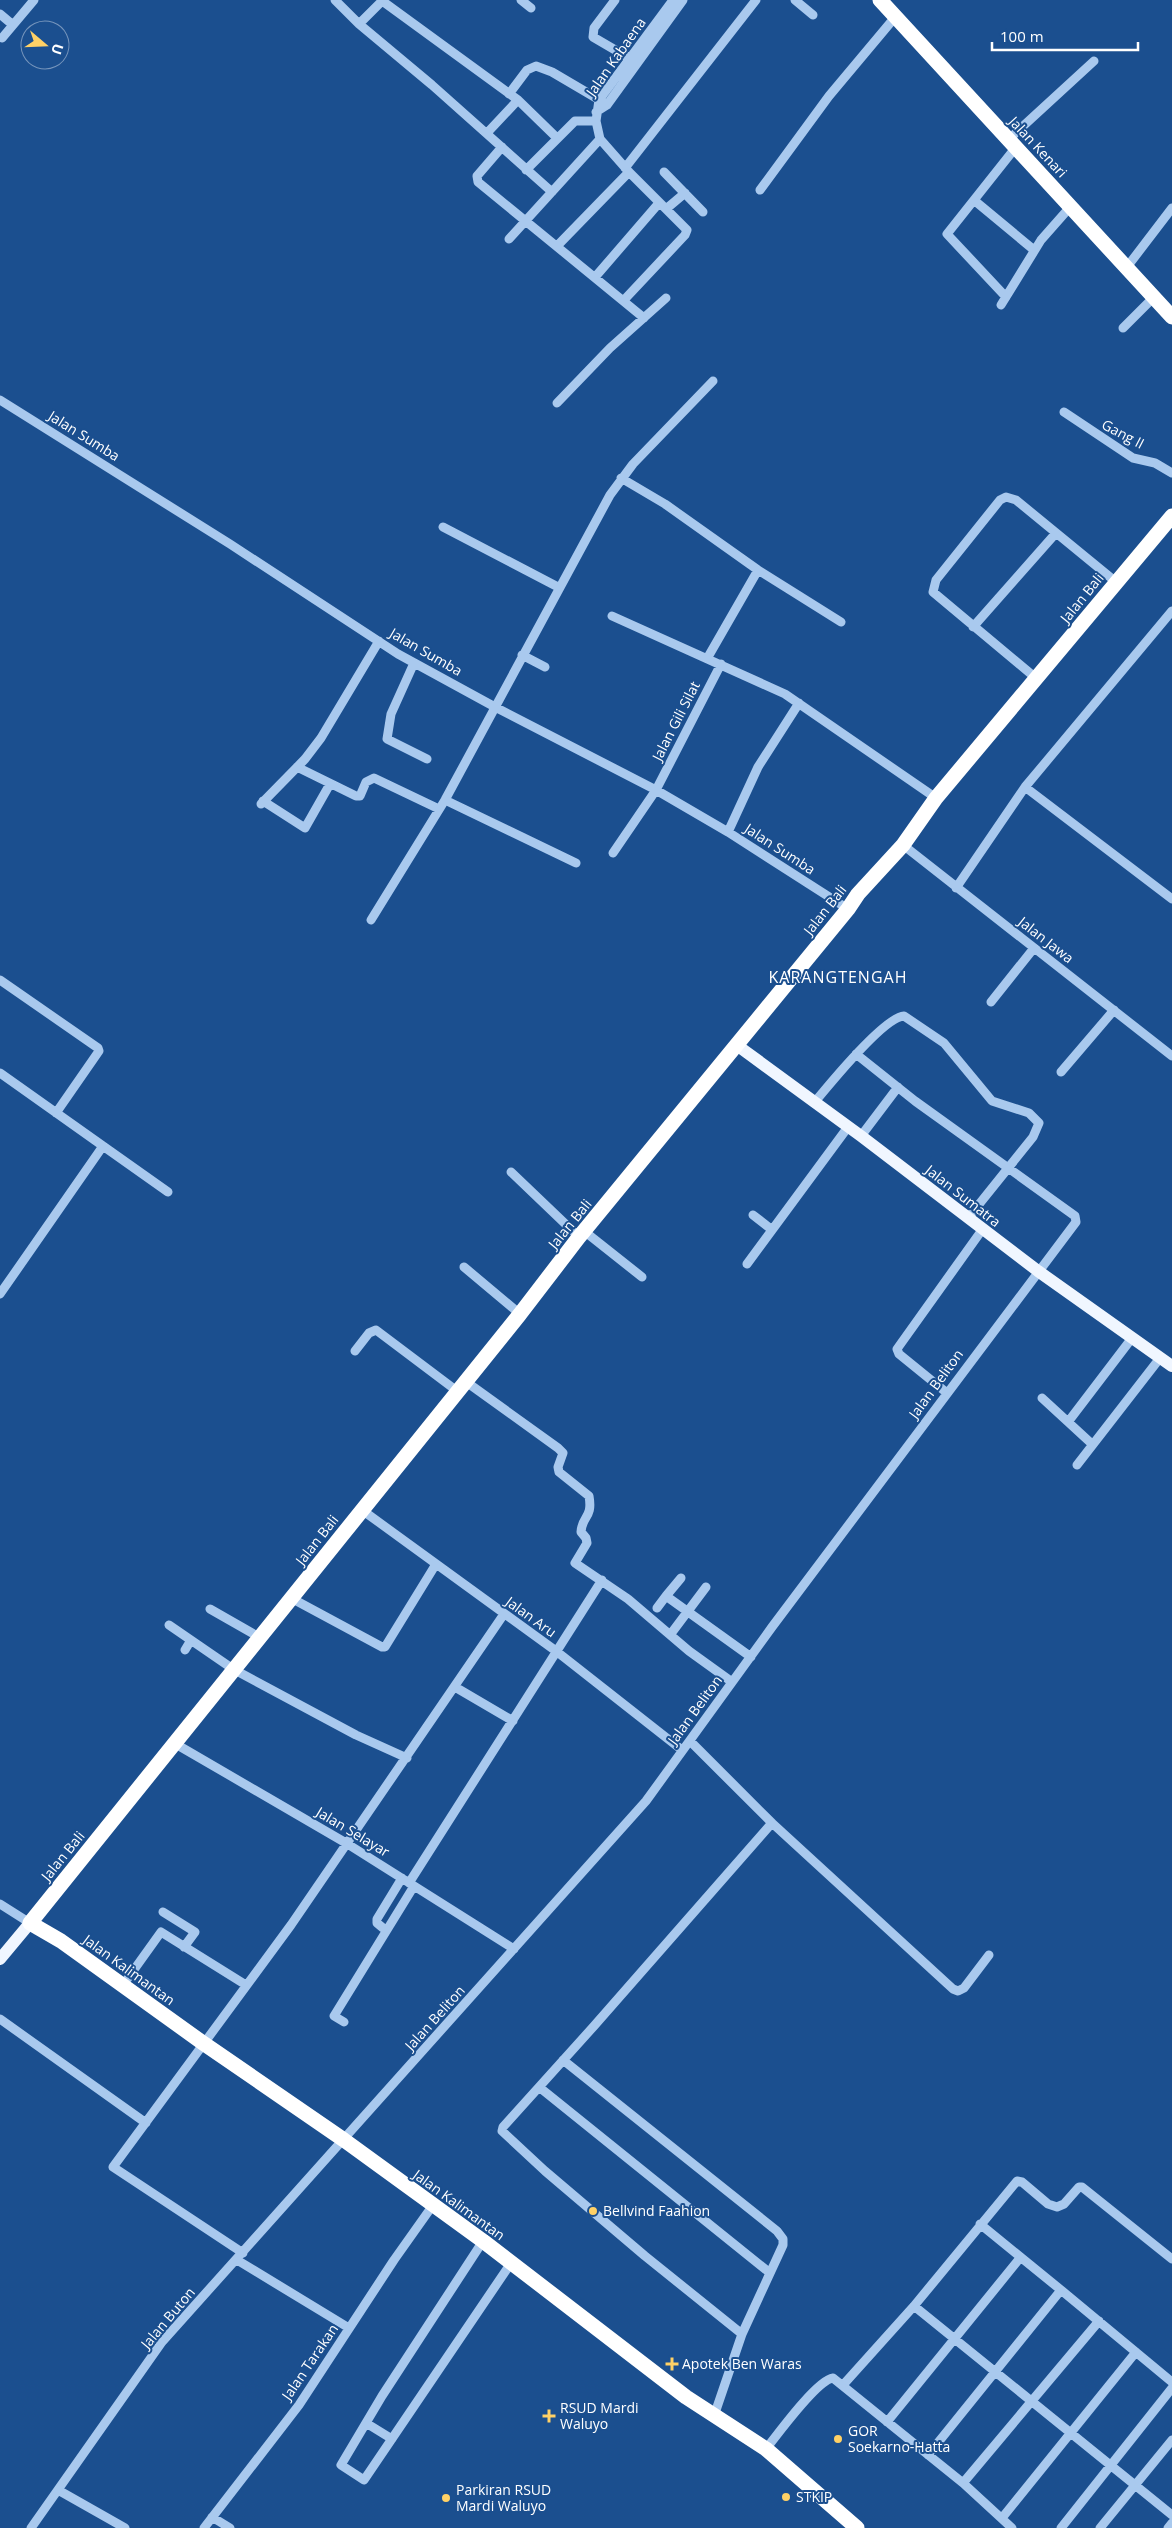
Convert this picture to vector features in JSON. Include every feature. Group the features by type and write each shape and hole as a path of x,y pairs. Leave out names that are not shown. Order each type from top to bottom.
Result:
{"highway":[{"name":"Jalan Kenari","path":"880,0 1172,318"},
{"name":"Jalan Bali","path":"30,1923 520,1314 582,1234 738,1046 854,901 903,845 936,798 1172,516"},
{"name":"Jalan Kalimantan","path":"30,1923 61,1941 203,2043 344,2140 483,2241 714,2416 766,2449 857,2528"}],"main road":[{"name":"Jalan Sumatra","path":"738,1046 861,1136 982,1230 1172,1366"},
{"name":"Jalan Bali","path":"0,1958 30,1923"}],"street":[{"path":"2,38 34,0"},
{"path":"335,0 359,24 487,133 552,192"},
{"path":"359,24 382,0 518,100 556,137"},
{"path":"521,0 531,8"},
{"path":"616,0 594,28 594,37 634,61"},
{"name":"Jalan Kabaena","path":"634,61 674,0"},
{"name":"Jalan Kabaena","path":"596,117 603,103 634,61 683,0"},
{"path":"558,245 627,170 756,0"},
{"path":"795,0 813,15"},
{"path":"0,14 13,25"},
{"path":"760,190 829,96 896,16"},
{"path":"1071,206 1034,250 1023,272 1003,301 947,234 975,201 1012,143 1094,61"},
{"path":"509,94 527,70 536,66 552,72 603,103"},
{"path":"487,133 518,100"},
{"path":"526,170 556,137 575,121 596,117 600,139 627,170 685,228 686,232 624,300"},
{"path":"509,239 600,139"},
{"path":"502,147 477,176 477,180 525,222 558,245 644,318"},
{"path":"664,172 703,212"},
{"path":"666,209 685,193"},
{"path":"975,201 1034,250"},
{"path":"596,276 658,202"},
{"path":"1127,267 1172,208"},
{"path":"1123,328 1154,297"},
{"path":"557,404 610,348 666,298"},
{"path":"371,920 445,800 558,587 621,478 713,381"},
{"name":"Jalan Sumba","path":"0,400 414,663 656,790 854,901"},
{"name":"Gang II","path":"1064,412 1094,435 1133,458 1155,463 1172,473"},
{"path":"621,478 665,504 758,570 841,622"},
{"path":"1037,679 933,592 933,586 1000,500 1006,497 1016,500 1116,582"},
{"path":"443,527 558,587"},
{"path":"974,627 1056,532"},
{"path":"708,658 758,570"},
{"path":"956,888 1026,787 1172,611"},
{"path":"612,616 763,682 799,703 936,798"},
{"path":"330,784 305,828 262,803 297,767 321,738 379,641"},
{"path":"522,655 544,667"},
{"path":"414,663 391,714 387,739 427,760"},
{"name":"Jalan Gili Silat","path":"613,852 656,790 721,664"},
{"path":"728,832 746,797 758,767 799,703"},
{"path":"297,767 330,784 360,796 366,782 374,778 439,809"},
{"path":"1026,787 1172,898"},
{"path":"445,800 576,863"},
{"name":"Jalan Jawa","path":"903,845 1172,1056"},
{"path":"991,1002 1034,948"},
{"path":"0,980 98,1048 99,1051 56,1112"},
{"path":"1061,1072 1114,1010"},
{"path":"814,1103 843,1067 899,1016 904,1016 923,1027 944,1043 992,1101 1030,1114 1039,1123 1038,1129 1010,1168 968,1218"},
{"path":"856,1054 898,1087 1010,1168"},
{"path":"0,1073 168,1192"},
{"path":"861,1136 898,1087"},
{"path":"747,1264 848,1127"},
{"path":"0,1294 103,1146"},
{"name":"Jalan Beliton","path":"344,2140 646,1801 732,1682 1076,1219 1010,1168"},
{"path":"511,1172 582,1234 642,1277"},
{"path":"753,1215 771,1229"},
{"path":"947,1393 899,1354 896,1349 982,1230"},
{"path":"464,1267 520,1314"},
{"path":"355,1351 368,1333 376,1330 563,1453 558,1468 559,1472 589,1496 591,1512 581,1527 581,1532 587,1542 575,1563 602,1580 689,1651 732,1682"},
{"path":"1068,1422 1132,1338"},
{"path":"1077,1465 1160,1358"},
{"path":"1042,1398 1092,1444"},
{"name":"Jalan Aru","path":"362,1510 556,1651 682,1750"},
{"path":"292,1598 382,1648 385,1647 436,1564"},
{"path":"657,1608 681,1578"},
{"path":"344,2022 334,2016 408,1882 602,1580"},
{"path":"673,1631 706,1588"},
{"path":"666,1596 751,1657"},
{"path":"210,1608 259,1637"},
{"path":"349,2328 240,2256 113,2168 291,1925 504,1614"},
{"path":"169,1625 233,1669 356,1735 407,1758"},
{"path":"185,1650 191,1640"},
{"path":"455,1687 513,1720"},
{"path":"690,1741 772,1823 953,1989 958,1991 964,1988 989,1955"},
{"name":"Jalan Selayar","path":"174,1743 346,1843 514,1949"},
{"path":"742,2334 644,2256 503,2133 503,2126 564,2060 772,1823"},
{"path":"383,1928 377,1923 377,1919 408,1882"},
{"path":"0,1904 30,1923"},
{"path":"163,1912 195,1932 184,1947"},
{"path":"122,1985 161,1932 246,1985"},
{"path":"0,2019 146,2123"},
{"path":"564,2060 777,2231 783,2239 783,2245 742,2334 714,2416"},
{"path":"539,2087 770,2273"},
{"name":"Jalan Buton","path":"31,2528 162,2342 344,2140"},
{"path":"843,2385 914,2306 1017,2181 1022,2182 1048,2204 1057,2207 1064,2204 1079,2187 1082,2187 1172,2259"},
{"name":"Jalan Tarakan","path":"204,2528 299,2405 433,2205"},
{"path":"980,2224 1172,2382"},
{"path":"483,2241 341,2465 364,2480 511,2263"},
{"path":"887,2422 1020,2258"},
{"path":"928,2455 1061,2290"},
{"path":"914,2306 1172,2515"},
{"path":"963,2483 1099,2321"},
{"path":"1002,2518 1136,2352"},
{"path":"766,2449 822,2383 833,2378 963,2483 1012,2528"},
{"path":"1061,2528 1172,2388"},
{"path":"366,2423 392,2439"},
{"path":"1100,2528 1172,2440"},
{"path":"58,2490 122,2527"},
{"path":"212,2517 230,2528"},
{"path":"1168,2528 1172,2523"}],"place":[{"name":"Bellvind Faahion","path":"593,2211"},
{"name":"Apotek Ben Waras","path":"672,2364"},
{"name":"RSUD Mardi Waluyo","path":"549,2416"},
{"name":"GOR Soekarno-Hatta","path":"838,2439"},
{"name":"STKIP","path":"786,2497"},
{"name":"Parkiran RSUD Mardi Waluyo","path":"446,2498"}],"district":[{"name":"KARANGTENGAH","path":"838,977"}]}
